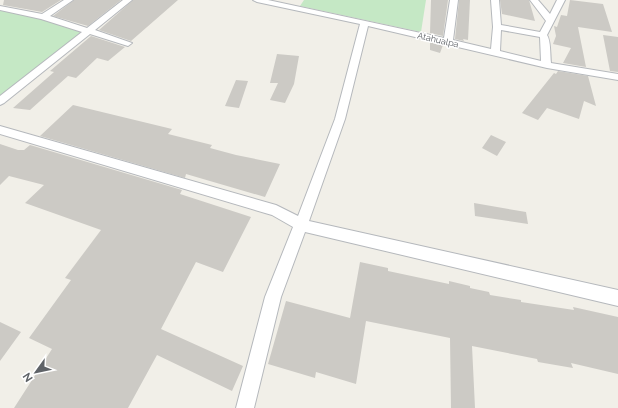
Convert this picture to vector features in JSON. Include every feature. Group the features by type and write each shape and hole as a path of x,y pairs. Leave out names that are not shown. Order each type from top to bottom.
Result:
{"street":[{"path":"43,17 69,0"},
{"path":"0,101 128,0"},
{"name":"Atahualpa","path":"257,0 495,52 547,65 618,78"},
{"path":"448,42 454,0"},
{"path":"495,0 497,26 495,52"},
{"path":"534,0 551,21"},
{"path":"547,65 544,50 544,34 561,0"},
{"path":"0,8 43,17 90,30 128,43"},
{"path":"245,408 273,296 340,119 365,23"},
{"path":"497,26 544,34"},
{"path":"0,130 276,211 301,225 618,298"}],"green space":[{"path":"304,0 426,0 421,32 300,6"},
{"path":"0,8 90,30 0,101"}],"building":[{"path":"4,0 61,0 42,12 3,5"},
{"path":"74,0 121,0 88,26 53,16"},
{"path":"133,0 178,0 131,41 99,30"},
{"path":"431,0 448,0 443,36 430,33"},
{"path":"459,0 470,0 468,40 463,39 464,41 455,39"},
{"path":"500,0 529,0 535,21 502,14"},
{"path":"570,0 603,4 612,32 578,27 586,67 563,63 571,48 553,44 556,36 554,26 557,27 561,15 567,16"},
{"path":"603,35 618,37 618,72 610,71"},
{"path":"91,36 125,47 108,61 97,58 76,78 68,76 30,110 13,108 54,72 50,71"},
{"path":"430,42 443,45 440,53 430,50"},
{"path":"277,54 299,56 294,84 285,103 270,100 278,83 270,83"},
{"path":"558,71 588,76 596,106 584,101 579,119 547,108 538,120 522,113 554,73 556,74"},
{"path":"236,80 248,81 239,108 225,106"},
{"path":"73,105 172,129 168,134 212,145 210,148 236,155 280,164 265,197 186,174 185,178 40,136"},
{"path":"491,135 506,142 497,156 482,148"},
{"path":"0,144 18,150 24,150 30,145 182,190 180,194 251,217 223,272 196,262 161,329 243,366 232,391 157,355 128,408 14,408 52,349 29,338 71,280 65,278 101,230 25,203 44,185 9,176 0,185"},
{"path":"474,203 526,212 528,224 475,216"},
{"path":"360,262 388,268 388,271 449,284 449,281 470,286 470,288 489,292 490,295 521,300 521,302 574,310 573,307 618,317 618,374 571,363 573,368 538,362 537,359 472,346 475,408 451,408 450,338 366,321 356,384 316,372 315,378 268,364 286,301 350,318"},
{"path":"0,322 21,332 0,361"}]}
